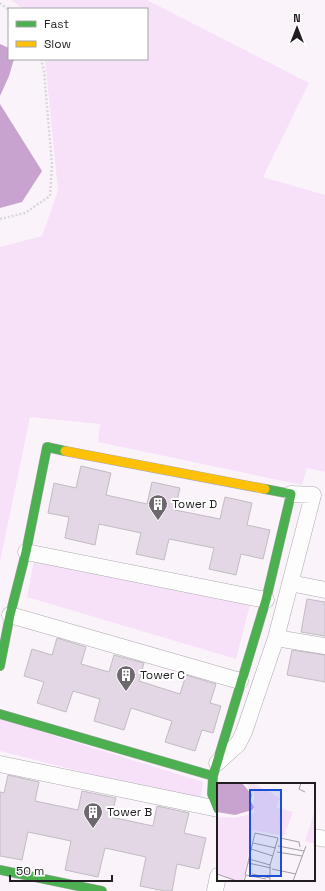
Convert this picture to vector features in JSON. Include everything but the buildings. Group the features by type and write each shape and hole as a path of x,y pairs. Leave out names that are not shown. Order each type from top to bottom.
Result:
{"street":[{"path":"0,666 10,615 26,552 47,446 291,494 319,497 290,583 276,638 244,732 238,744 214,770"},
{"path":"217,806 212,794 214,770 266,600 291,494"},
{"path":"26,552 266,600"},
{"path":"290,583 325,590"},
{"path":"10,615 240,681"},
{"path":"276,638 325,646"},
{"path":"0,714 214,770"},
{"path":"0,764 217,809"},
{"path":"315,837 325,839"},
{"path":"0,870 102,891"},
{"path":"215,891 217,881"}],"path":[{"path":"0,3 8,9"},
{"path":"0,219 25,213 50,196 52,165 44,71 41,60"}],"shaded area":[{"path":"11,0 147,0 309,83 263,177 325,195 325,472 307,468 302,485 98,442 100,424 30,417 0,562 0,247 42,236 58,191 45,60 148,60 148,8 22,8"},
{"path":"0,44 8,48 8,60 14,60 9,76 0,96"},
{"path":"0,104 42,171 22,202 0,208"},
{"path":"34,561 250,605 236,659 27,597"},
{"path":"0,719 203,782 200,802 0,751"}],"traffic: fast":[{"path":"0,666 10,615 26,552 47,447 65,451"},
{"path":"217,806 212,794 213,776 266,600 291,494 265,489"},
{"path":"0,714 213,776"},
{"path":"0,870 102,891"}],"traffic: slow":[{"path":"65,451 265,489"}],"place":[{"name":"Tower D","path":"158,521"},
{"name":"Tower C","path":"126,692"},
{"name":"Tower B","path":"93,829"}]}
